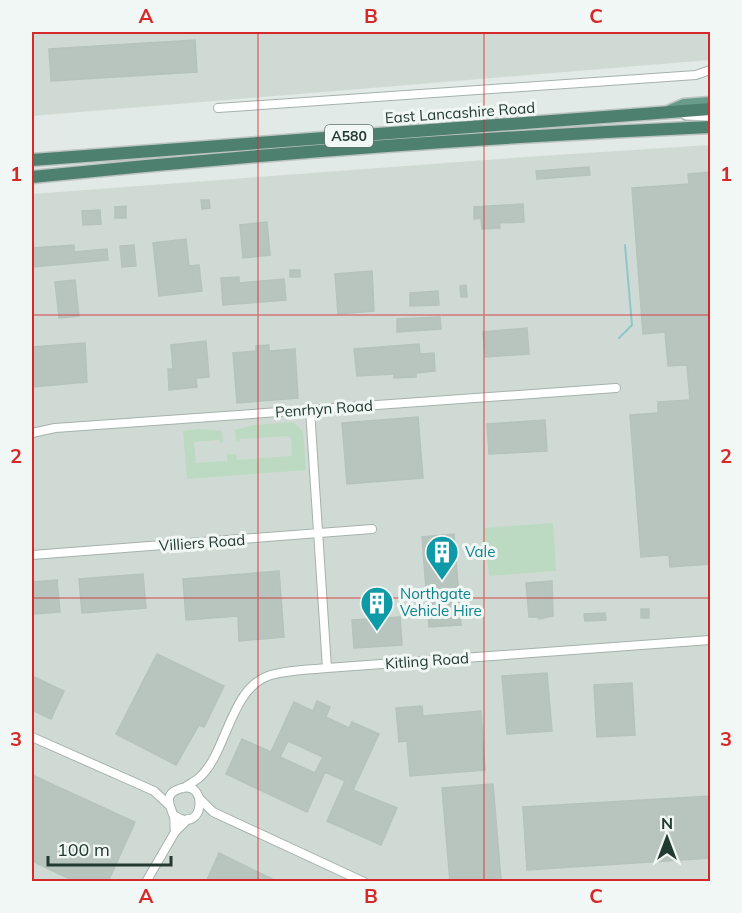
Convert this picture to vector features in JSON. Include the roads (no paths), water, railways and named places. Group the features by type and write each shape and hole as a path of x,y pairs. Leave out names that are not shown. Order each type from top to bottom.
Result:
{"highway":[{"name":"East Lancashire Road","path":"32,160 711,109"},
{"name":"East Lancashire Road","path":"32,177 236,156 473,139 711,128"}],"main road":[{"path":"666,112 684,105 711,103"}],"street":[{"path":"218,108 696,75 711,70"},
{"path":"666,112 711,116"},
{"name":"Penrhyn Road","path":"32,433 54,428 616,388"},
{"path":"310,410 327,668"},
{"name":"Villiers Road","path":"32,555 372,529"},
{"name":"Kitling Road","path":"184,788 200,778 243,698 266,676 327,668 711,640"},
{"path":"32,737 154,791 169,805 174,815 175,832"},
{"name":"Kitling Road","path":"199,797 200,778"},
{"path":"154,791 175,791 184,788 194,791 213,812 364,882"},
{"path":"169,805 171,795 175,791"},
{"path":"197,814 201,804 199,797"},
{"path":"146,882 175,832 188,819 197,814 213,812"},
{"path":"174,815 188,819"}],"waterway":[{"path":"619,338 632,325 625,245"}],"place":[{"name":"Vale","path":"442,581"},
{"name":"Northgate Vehicle Hire","path":"377,632"}]}
